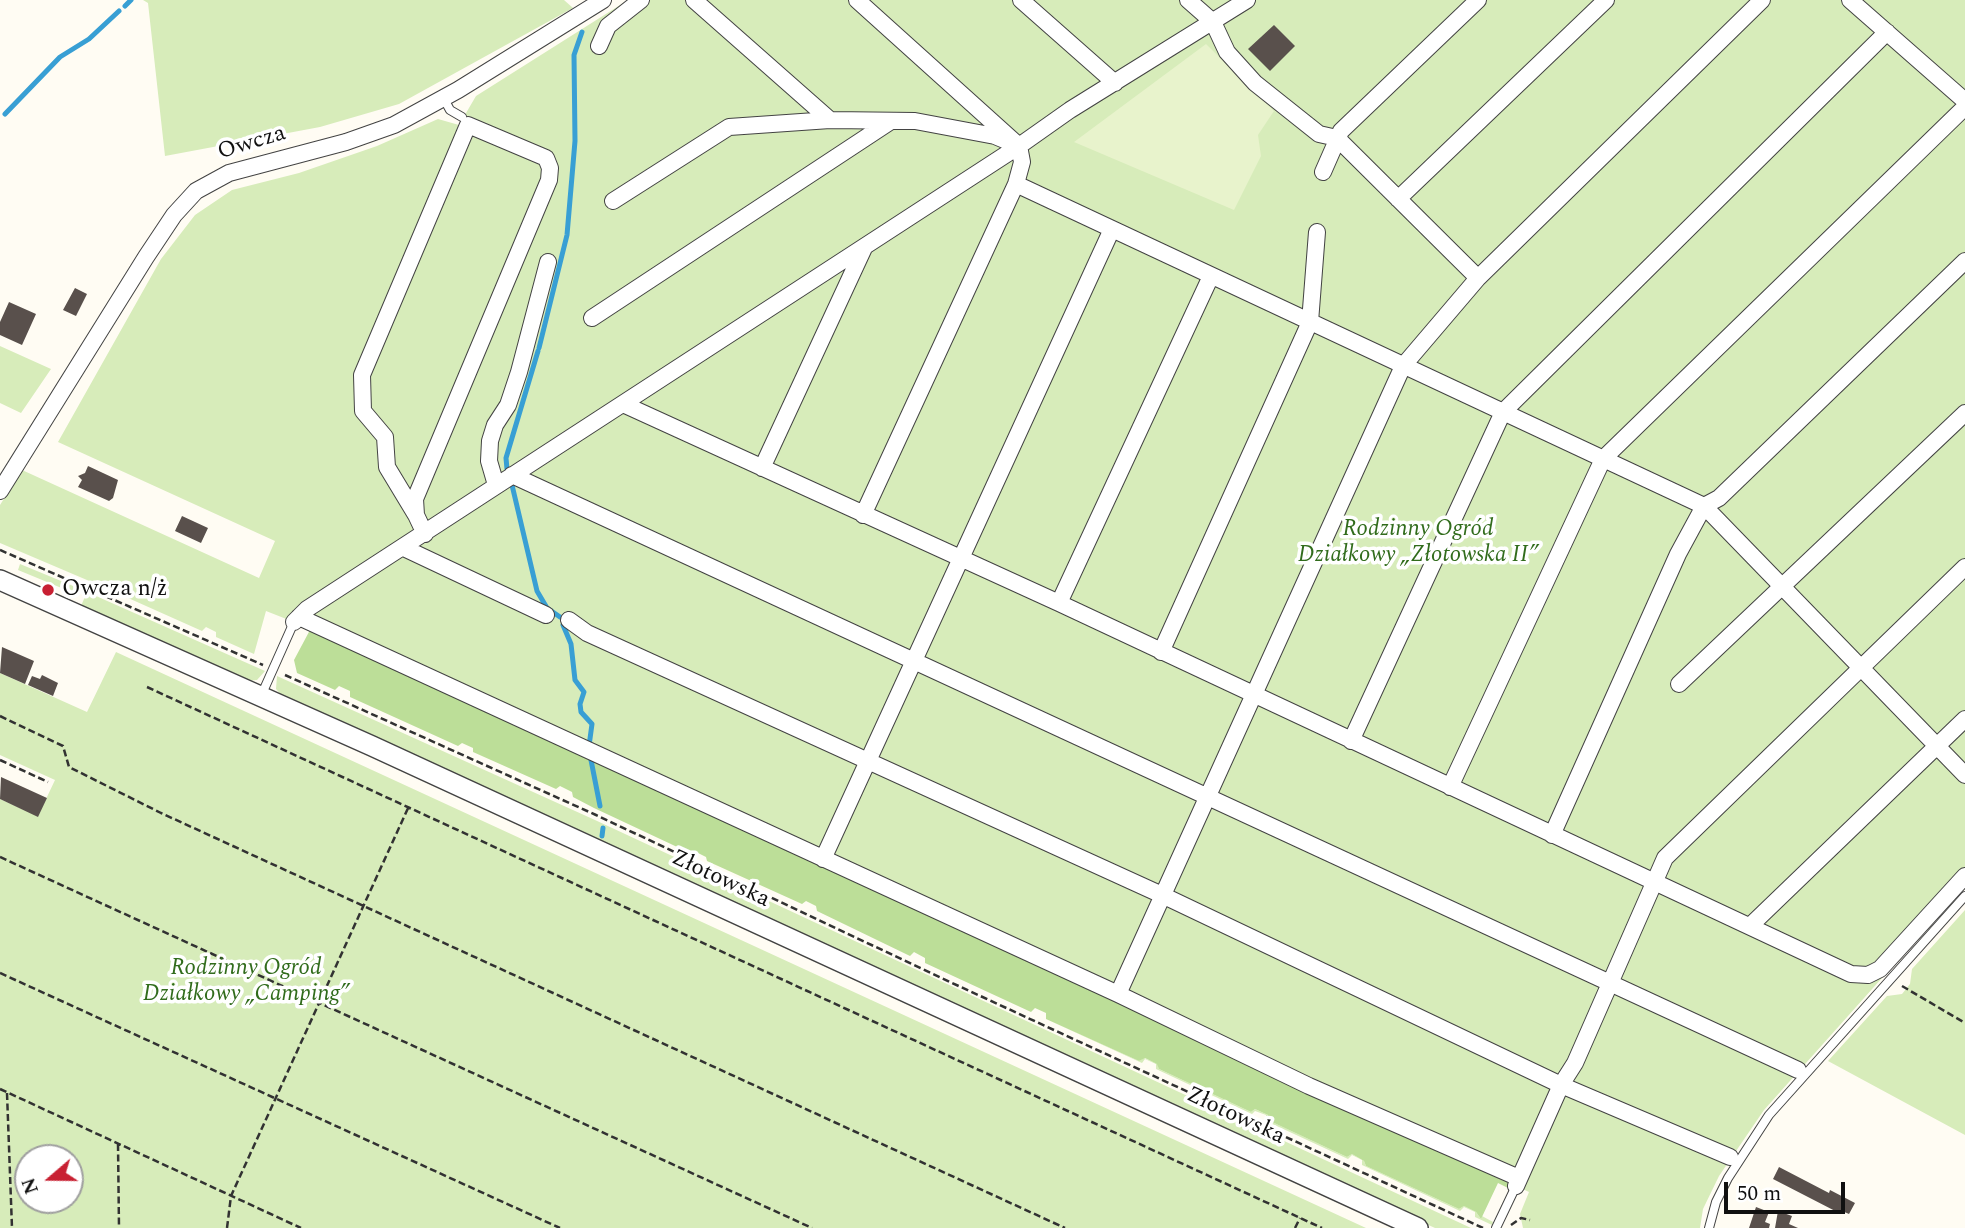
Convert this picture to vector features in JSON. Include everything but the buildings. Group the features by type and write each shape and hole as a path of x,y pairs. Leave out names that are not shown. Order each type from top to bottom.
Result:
{"street":[{"name":"Owcza","path":"0,491 146,257 174,215 196,191 218,178 252,165 372,134 444,99 603,0"},
{"path":"599,46 608,26 641,0"},
{"path":"694,0 830,120"},
{"path":"857,0 1019,146 1022,162 1016,184 863,515"},
{"path":"1021,0 1115,83"},
{"path":"1188,0 1213,22 1227,52 1255,83 1319,134 1337,138 1478,278"},
{"path":"1247,0 1070,110 1019,146 307,609 297,620 1118,994 1518,1182 1562,1085 1576,1063 1665,858 1965,567"},
{"path":"1323,172 1337,138 1478,0"},
{"path":"1398,199 1606,0"},
{"path":"1118,994 1404,366 1478,278 1762,0"},
{"path":"1850,0 1965,101"},
{"path":"1351,741 1503,412 1887,32"},
{"path":"1450,788 1603,459 1965,107"},
{"path":"613,201 729,127 830,120 915,121 995,136 1019,146"},
{"path":"416,515 415,499 549,180 550,168 546,158 465,121 362,375 363,411 385,437 387,467 425,534"},
{"path":"592,318 891,121"},
{"path":"1016,184 1704,506 1785,586 1965,775"},
{"path":"823,859 1112,229"},
{"path":"1161,652 1310,323 1317,232"},
{"path":"762,468 864,247"},
{"path":"1552,835 1678,554 1704,506 1719,498 1965,261"},
{"path":"496,485 489,461 490,442 495,425 508,405 519,372 548,262"},
{"path":"1059,603 1211,276"},
{"path":"623,404 1059,603 1851,974 1868,975 1880,969 1965,876"},
{"path":"1679,684 1965,412"},
{"path":"512,475 1798,1070"},
{"path":"404,548 546,615"},
{"name":"Złotowska","path":"0,580 261,696 1418,1228"},
{"path":"569,620 587,632 1162,895 1562,1085 1730,1157"},
{"path":"1751,925 1965,719"}],"lane":[{"path":"444,99 450,110 465,121"},
{"path":"261,696 297,620"},
{"path":"1709,1228 1728,1178 1769,1115 1965,896"},
{"path":"1496,1228 1518,1182"}],"path":[{"path":"0,550 267,667"},
{"path":"279,672 596,815 1483,1228"},
{"path":"147,687 1322,1228"},
{"path":"0,716 63,746 69,767 1065,1228"},
{"path":"0,760 48,782"},
{"path":"227,1228 231,1196 409,806"},
{"path":"0,857 812,1228"},
{"path":"0,973 560,1228"},
{"path":"1906,989 1965,1023"},
{"path":"0,1090 301,1228"},
{"path":"7,1093 12,1228"},
{"path":"118,1144 119,1228"},
{"path":"1295,1228 1300,1218"},
{"path":"1510,1225 1521,1218 1530,1220"}],"green space":[{"path":"143,0 564,0 573,8 399,104 320,127 165,156 148,3"},
{"name":"Rodzinny Ogród Działkowy „Złotowska II”","path":"628,0 1965,0 1965,885 1764,1110 1719,1176 1703,1209 1700,1228 1523,1228 1520,1214 1529,1192 294,622 266,611 254,654 216,637 216,632 206,627 202,631 108,589 108,584 97,580 94,583 0,543 0,505 22,470 259,578 275,541 58,442 161,259 195,215 232,190 299,173 377,146 438,119 459,125 476,96"},
{"path":"1206,44 1274,111 1258,135 1261,156 1234,210 1074,142"},
{"path":"0,346 51,369 21,413 0,403"},
{"path":"20,564 78,588 76,594 18,570"},
{"path":"87,592 265,671 257,680 245,681 81,606"},
{"path":"310,630 1511,1184 1508,1188 1498,1183 1481,1219 1476,1212 1464,1206 1459,1209 1366,1166 1364,1161 1352,1154 1347,1157 1268,1120 1268,1115 1255,1109 1251,1112 1159,1069 1157,1064 1145,1058 1139,1061 1046,1019 1046,1013 1035,1008 1031,1012 925,963 925,958 914,952 910,956 817,911 816,906 806,901 802,904 707,861 706,857 694,851 690,853 594,808 573,797 572,792 560,786 556,789 473,752 473,748 462,743 458,746 350,697 350,691 339,686 335,690 297,673 294,660"},
{"name":"Rodzinny Ogród Działkowy „Camping”","path":"116,652 1366,1228 0,1228 0,799 38,816 55,780 0,755 0,673 87,712"},
{"path":"277,676 595,820 1471,1228 1435,1228 284,698 276,689"},
{"path":"1965,910 1965,1135 1828,1061 1887,996 1902,994 1910,984 1912,969"},
{"path":"1046,1019 1139,1061 1144,1058 1158,1064 1159,1069 1251,1112 1255,1109 1268,1115 1268,1120 1347,1157 1352,1154 1364,1161 1366,1166 1459,1209 1464,1206 1476,1212 1481,1219 1482,1216 1493,1222 1492,1225 1475,1217 1475,1212 1464,1207 1460,1211 1362,1165 1362,1160 1352,1155 1348,1159 1266,1121 1266,1115 1255,1111 1252,1114 1156,1069 1156,1064 1145,1059 1142,1063"}],"waterway":[{"path":"125,6 131,0"},
{"path":"5,114 60,57 89,39 119,11"},
{"path":"539,348 567,235 575,141 574,55 582,32"},
{"path":"507,469 506,458 538,351"},
{"path":"512,485 537,591 547,608 560,617"},
{"path":"563,625 571,644 575,680 584,692 580,704 581,712 592,724 589,746"},
{"path":"591,760 600,806"},
{"path":"602,836 603,828"}],"place":[{"name":"Owcza n/ż","path":"48,590"}]}
